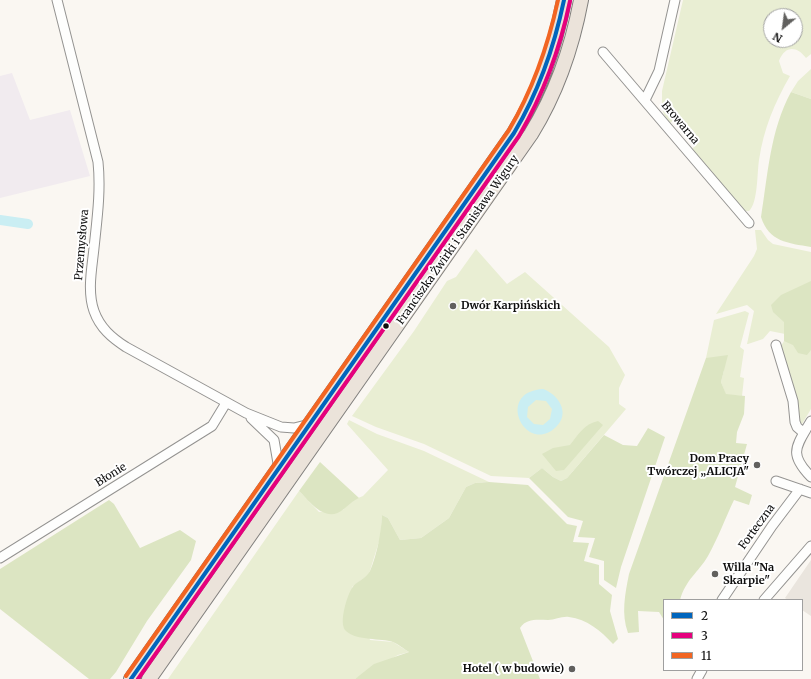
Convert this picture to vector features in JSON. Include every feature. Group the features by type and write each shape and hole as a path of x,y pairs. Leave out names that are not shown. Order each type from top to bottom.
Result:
{"main road":[{"name":"Franciszka Żwirki i Stanisława Wigury","path":"131,679 499,157 523,119 547,66 555,42 564,0"},
{"name":"Franciszka Żwirki i Stanisława Wigury","path":"149,679 531,134 551,98 564,66 581,0"}],"street":[{"name":"Przemysłowa","path":"57,0 98,162 98,207 90,278 94,310 106,330 120,343 246,413"},
{"name":"Browarna","path":"675,0 659,71 645,100 749,223"},
{"path":"603,52 645,100"},
{"path":"776,345 793,401 795,422 797,427 804,434"},
{"name":"Błonie","path":"0,558 212,426 226,403"},
{"path":"246,413 288,428 310,424"},
{"path":"246,413 274,440 279,469"},
{"path":"811,421 798,447 796,458 811,477"},
{"path":"776,481 811,493"},
{"name":"Forteczna","path":"723,599 772,526 800,489"},
{"path":"765,599 811,546"}],"shaded area":[{"path":"12,73 30,120 70,110 90,176 0,198 0,76"},
{"path":"811,560 811,616 803,611 803,599 785,598"}],"green space":[{"path":"683,0 811,0 811,54 806,58 799,51 791,49 784,52 779,61 783,73 790,76 774,106 767,127 759,160 756,195 749,211 745,211 692,149 697,144 676,118 670,123 664,115 662,107 662,91"},
{"path":"811,69 811,99 791,92 798,81"},
{"path":"791,92 811,99 811,247 780,240 769,232 761,217 774,137 778,122"},
{"path":"755,230 761,230 773,244 811,252 811,409 802,424 800,423 796,396 781,346 784,341 785,334 770,331 763,339 747,344 754,311 747,305 716,314 754,256 757,249"},
{"path":"476,249 507,284 525,272 609,347 625,375 619,388 619,404 626,409 567,478 561,481 553,477 542,468 529,478 491,476 424,444 376,427 352,416 414,331 447,281 456,277"},
{"path":"811,281 811,350 807,355 798,353 793,345 784,341 784,322 773,312 771,305 781,295"},
{"path":"745,311 749,313 740,347 744,350 740,377 744,378 742,396 726,395 721,382 724,370 706,358 714,320"},
{"path":"728,355 721,382 726,394 745,396 744,414 737,432 736,443 747,444 735,487 752,495 749,505 734,500 708,556 689,581 680,599 663,599 663,618 659,612 638,611 639,632 628,633 624,611 629,574 706,358"},
{"path":"349,420 377,434 424,451 489,482 475,483 466,487 449,518 421,538 400,540 388,518 382,515 381,535 369,574 352,587 370,640 393,642 409,652 398,655 355,679 168,679 299,491 319,512 343,510 351,501 363,496 388,470 347,424"},
{"path":"598,421 603,425 564,470 556,471 542,454 553,448 570,445 585,427"},
{"path":"648,428 665,437 621,567 616,588 604,580 604,561 589,557 595,538 578,537 583,521 568,517 529,478 542,468 553,477 561,481 567,478 604,435 623,445 637,446"},
{"path":"320,462 359,498 337,513 325,513 319,510 299,491"},
{"path":"489,482 528,485 567,524 577,526 573,542 589,543 584,561 599,565 599,584 612,595 610,611 618,639 613,644 593,626 576,618 566,617 551,620 532,620 520,628 540,679 355,679 374,664 409,652 393,642 363,638 351,634 346,631 343,622 344,610 350,592 356,584 368,574 375,558 381,529 382,515 388,518 400,540 421,538 449,518 466,487 475,483"},
{"path":"109,500 114,504 140,548 180,530 196,541 191,560 147,621 116,672 110,679 89,679 0,609 0,569"}],"water":[{"path":"543,389 553,395 561,405 562,416 560,422 556,427 545,434 534,434 526,429 520,420 518,410 520,400 528,393","holes":["536,400 546,401 552,409 550,419 543,425 534,424 527,417 528,407"]}],"waterway":[{"path":"0,220 28,224"}],"transit line":[{"name":"11","path":"126,676 509,130 518,115 539,67 550,34 558,0"},
{"name":"2","path":"131,679 514,133 531,101 545,69 564,0"},
{"name":"3","path":"138,679 519,136 536,104 550,70 570,1"}],"place":[{"name":"Dwór Karpińskich","path":"453,306"},
{"name":"Dom Pracy Twórczej „ALICJA\"","path":"757,465"},
{"name":"Willa \"Na Skarpie\"","path":"715,574"},
{"name":"Hotel ( w budowie)","path":"572,669"}]}
